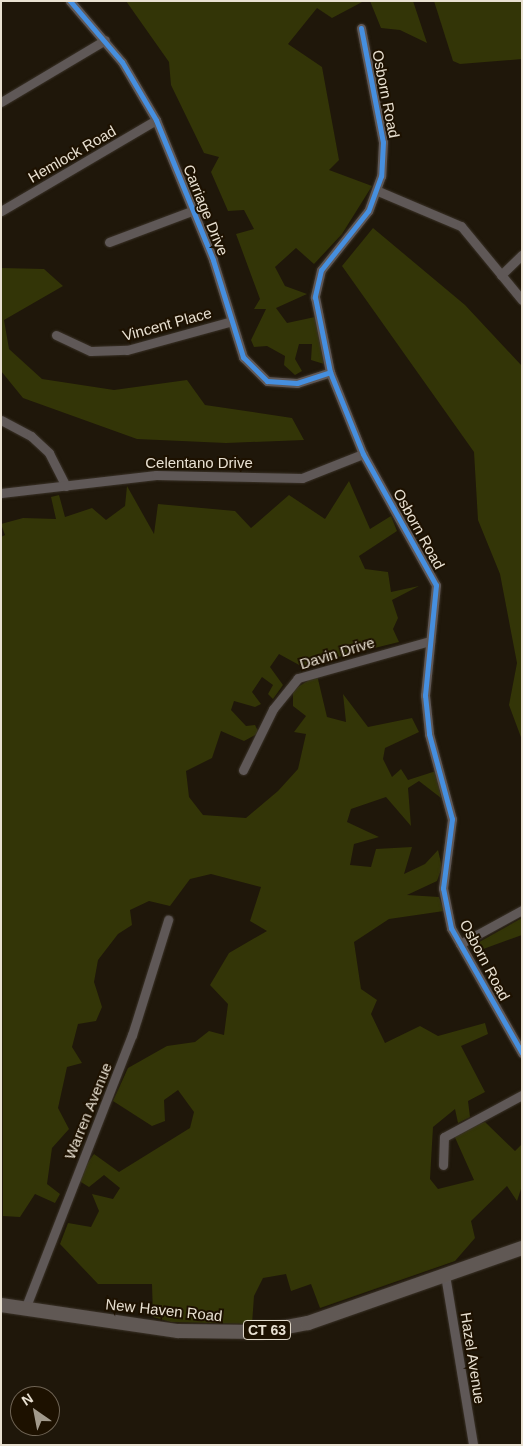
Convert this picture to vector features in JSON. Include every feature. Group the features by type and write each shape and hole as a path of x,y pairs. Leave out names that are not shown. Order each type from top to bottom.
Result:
{"main road":[{"name":"New Haven Road","path":"1,1305 178,1331 260,1332 308,1322 522,1248"}],"street":[{"name":"Carriage Drive","path":"70,1 122,62 156,120 213,260 229,322 243,357 266,381 297,383 330,372"},
{"name":"Osborn Road","path":"361,28 383,142 378,191 316,283 330,372 363,454 436,585 425,695 429,734 452,819 443,888 451,928 522,1053"},
{"path":"1,102 105,40"},
{"name":"Hemlock Road","path":"1,211 156,120"},
{"path":"378,191 461,226 522,300"},
{"path":"109,242 194,210"},
{"path":"501,274 522,256"},
{"name":"Vincent Place","path":"56,335 91,351 127,350 229,322"},
{"path":"1,420 31,436 49,453 66,486"},
{"name":"Celentano Drive","path":"1,493 156,475 302,478 363,454"},
{"name":"Davin Drive","path":"243,770 273,709 298,678 430,641"},
{"path":"460,944 522,910"},
{"name":"Warren Avenue","path":"25,1309 132,1035 168,920"},
{"path":"442,1165 444,1137 522,1095"},
{"name":"Hazel Avenue","path":"446,1275 473,1445"}],"shaded area":[{"path":"126,1 364,1 332,18 317,8 288,44 322,67 339,160 329,170 372,186 342,234 314,264 296,248 275,267 285,286 307,294 276,308 287,323 315,317 324,364 311,360 312,344 299,344 295,359 302,371 295,375 284,365 285,356 267,346 254,347 251,340 266,309 254,309 260,299 236,234 254,229 244,210 228,211 211,172 219,157 204,153 171,85 169,62"},
{"path":"370,1 413,1 427,43 400,30 381,28"},
{"path":"434,1 522,1 522,59 460,64 453,61"},
{"path":"373,228 465,305 522,366 522,740 509,705 517,663 500,574 478,520 474,452 342,266"},
{"path":"1,268 44,269 63,286 4,320 9,349 42,379 114,390 187,380 205,405 292,418 304,440 226,443 137,439 23,398 1,371"},
{"path":"349,481 370,529 391,516 397,531 359,556 365,569 388,572 391,592 419,586 392,600 398,618 393,629 399,642 301,666 279,654 270,667 283,685 273,699 268,694 273,685 262,677 252,692 261,704 255,707 234,701 231,710 246,726 255,725 259,733 244,741 221,731 212,758 186,771 189,797 203,815 246,818 278,791 298,769 306,734 294,732 306,716 293,706 293,690 317,675 327,717 346,722 343,694 368,727 412,718 419,732 385,748 383,759 392,777 401,769 408,780 436,771 441,798 419,781 408,788 411,826 386,797 351,809 347,822 379,837 354,844 350,865 371,867 376,849 412,847 404,874 425,864 438,850 442,867 437,881 407,895 439,897 444,911 389,919 354,942 361,989 377,1000 371,1014 385,1043 420,1026 438,1036 485,1023 488,1034 461,1046 485,1092 468,1101 470,1117 458,1123 455,1109 433,1127 430,1179 438,1189 474,1180 453,1133 485,1122 515,1151 522,1144 522,1186 517,1201 507,1186 471,1221 475,1238 455,1261 320,1308 311,1284 291,1291 286,1274 263,1278 254,1296 252,1324 171,1322 153,1317 152,1284 98,1284 60,1244 68,1223 91,1227 99,1211 92,1194 113,1199 120,1188 104,1175 89,1187 76,1179 94,1154 119,1172 190,1128 194,1112 178,1090 164,1100 165,1121 152,1126 113,1101 128,1068 167,1046 195,1042 209,1031 224,1035 228,1004 210,985 229,953 267,931 250,921 261,887 211,874 190,879 170,906 149,901 130,910 132,925 118,934 98,960 94,982 102,1007 96,1021 78,1024 72,1047 82,1063 67,1067 58,1108 69,1129 52,1148 47,1184 60,1194 55,1203 35,1194 20,1217 3,1216 1,537 5,535 1,524 23,518 56,519 51,497 59,495 65,517 92,508 106,520 125,506 127,486 154,534 158,504 235,511 251,528 289,495 325,519"},
{"path":"522,918 522,935 475,952 472,946"}],"cycle path":[{"path":"70,1 122,62 156,120 213,260 243,357 267,381 297,383 330,372"},
{"path":"361,28 383,142 381,176 368,211 321,270 315,297 330,372 363,454 436,585 425,695 429,734 452,819 443,888 451,928 522,1053"}]}
